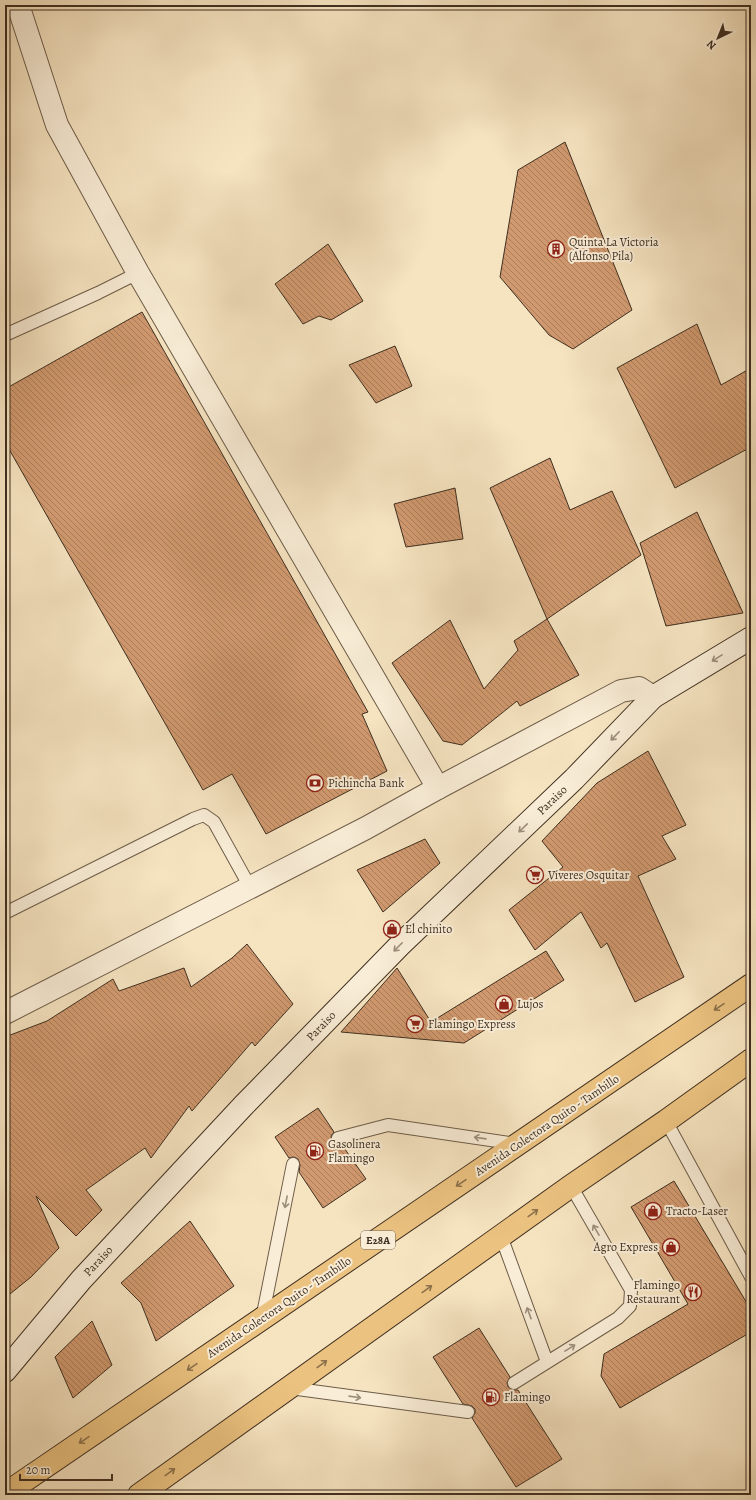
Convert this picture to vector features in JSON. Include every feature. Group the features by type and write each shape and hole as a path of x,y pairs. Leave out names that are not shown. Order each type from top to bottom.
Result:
{"highway":[{"name":"Avenida Colectora Quito - Tambillo","path":"5,1494 751,986"},
{"path":"139,1495 571,1186 666,1121 751,1060"}],"street":[{"path":"18,5 56,125 138,273 438,788"},
{"name":"Paraiso","path":"5,1371 81,1280 243,1106 400,945 574,779 653,697 751,638"},
{"path":"5,1013 366,828 621,691 639,688 653,697"}],"lane":[{"path":"5,335 98,293 138,273"},
{"path":"5,913 193,818 204,815 214,822 250,887"},
{"path":"666,1121 751,1277"},
{"path":"338,1138 388,1125 518,1144"},
{"path":"262,1319 293,1164"},
{"path":"514,1383 618,1318 630,1306 631,1290 571,1186"},
{"path":"501,1236 547,1362"},
{"path":"289,1388 468,1412"}],"building":[{"name":"Quinta La Victoria (Alfonso Pila)","path":"565,142 632,310 573,349 549,335 500,277 518,170"},
{"path":"328,244 363,301 331,320 319,316 303,324 275,284"},
{"path":"142,312 368,712 362,714 387,771 266,834 232,774 203,790 5,442 5,389"},
{"path":"697,324 721,385 751,368 751,447 675,488 617,368"},
{"path":"395,346 412,386 376,403 349,365"},
{"path":"550,458 570,510 612,491 641,555 547,619 490,488"},
{"path":"455,488 463,539 406,547 394,504"},
{"path":"697,512 743,613 666,626 640,543"},
{"path":"547,619 579,675 520,706 517,701 462,745 443,741 392,663 450,620 484,689 518,650 514,641"},
{"path":"648,751 686,825 662,836 676,859 638,876 684,977 635,1002 607,943 601,948 581,912 535,950 509,910 563,867 542,841 597,783"},
{"path":"425,839 440,863 383,912 357,870"},
{"path":"247,944 293,1004 255,1046 252,1042 192,1111 189,1106 151,1158 145,1148 86,1190 102,1210 76,1236 36,1196 59,1248 31,1277 5,1298 5,1037 47,1021 113,979 119,991 184,968 191,987 232,958"},
{"path":"546,951 564,980 464,1043 341,1032 397,968 431,1022"},
{"name":"Gasolinera Flamingo","path":"318,1108 334,1132 331,1136 332,1143 342,1145 366,1179 323,1208 299,1172 300,1165 298,1159 294,1157 289,1158 275,1137"},
{"path":"674,1181 751,1310 751,1332 620,1408 601,1376 604,1354 688,1304 631,1207"},
{"path":"190,1221 234,1286 156,1341 141,1303 121,1283"},
{"path":"92,1321 112,1365 73,1398 55,1357"},
{"name":"Flamingo","path":"479,1328 510,1377 507,1383 508,1387 518,1390 562,1459 516,1487 472,1418 475,1413 475,1409 472,1406 463,1404 433,1357"}],"place":[{"name":"Quinta La Victoria (Alfonso Pila)","path":"556,249"},
{"name":"Pichincha Bank","path":"315,783"},
{"name":"Víveres Osquitar","path":"535,875"},
{"name":"El chinito","path":"392,929"},
{"name":"Lujos","path":"504,1004"},
{"name":"Flamingo Express","path":"415,1024"},
{"name":"Gasolinera Flamingo","path":"315,1151"},
{"name":"Tracto-Laser","path":"653,1211"},
{"name":"Agro Express","path":"671,1247"},
{"name":"Flamingo Restaurant","path":"693,1292"},
{"name":"Flamingo","path":"491,1397"}]}
